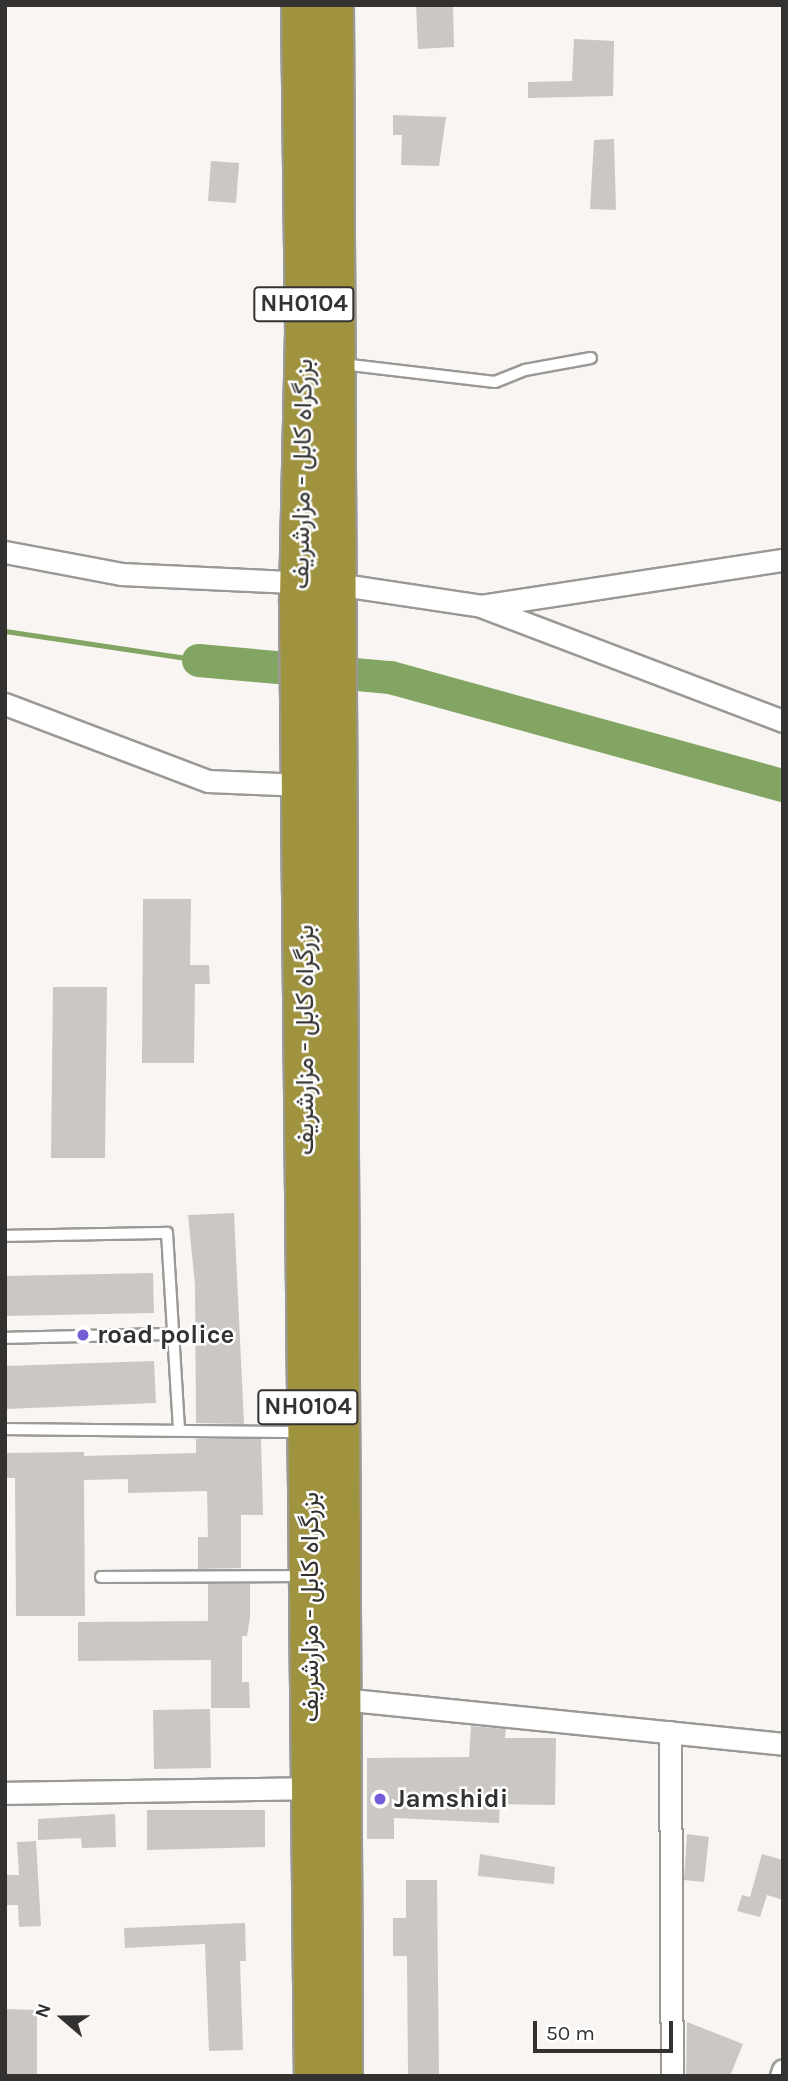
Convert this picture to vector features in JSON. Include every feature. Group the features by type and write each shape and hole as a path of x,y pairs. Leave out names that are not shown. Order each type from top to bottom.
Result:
{"highway":[{"name":"بزرگراه کابل - مزارشریف","path":"301,5 305,333 317,592 326,1697 343,2076"},
{"name":"بزرگراه کابل - مزارشریف","path":"317,592 336,363 334,5"},
{"name":"بزرگراه کابل - مزارشریف","path":"314,2076 311,1788 326,1697 310,1576 303,785 319,739"}],"street":[{"path":"5,552 121,574 481,606 783,560"},
{"path":"481,606 783,721"},
{"path":"5,704 208,781 303,785"},
{"path":"326,1697 783,1744"},
{"path":"670,1732 671,2076"},
{"path":"5,1793 311,1788"},
{"path":"781,2076 783,2070"}],"lane":[{"path":"336,363 495,382 525,370 591,358"},
{"path":"5,1236 167,1233 179,1430"},
{"path":"5,1338 173,1334"},
{"path":"5,1429 308,1432"},
{"path":"100,1577 310,1576"}],"building":[{"path":"416,5 453,5 454,47 418,49"},
{"path":"574,39 614,41 613,96 528,98 528,82 572,81"},
{"path":"393,115 446,117 439,166 401,165 402,135 393,135"},
{"path":"614,139 616,210 590,209 594,140"},
{"path":"211,161 239,163 236,203 208,201"},
{"path":"143,899 191,899 190,965 209,965 210,984 195,984 194,1063 142,1063"},
{"path":"53,987 107,987 105,1158 51,1158"},
{"path":"234,1213 244,1424 196,1423 195,1285 188,1215"},
{"path":"153,1273 154,1313 5,1316 5,1276"},
{"path":"154,1361 156,1403 5,1409 5,1366"},
{"path":"196,1439 261,1439 263,1515 241,1515 241,1568 198,1569 198,1537 208,1537 207,1491 128,1493 128,1479 84,1480 85,1616 16,1616 15,1478 5,1478 5,1453 84,1452 84,1456 196,1453"},
{"path":"208,1584 250,1584 250,1617 247,1636 242,1636 242,1682 249,1682 250,1708 211,1708 211,1660 78,1661 78,1622 208,1621"},
{"path":"210,1709 211,1768 154,1769 153,1710"},
{"path":"471,1726 506,1729 505,1738 556,1738 555,1805 500,1804 499,1823 394,1818 394,1839 367,1839 367,1758 469,1757"},
{"path":"147,1810 265,1810 265,1847 147,1850"},
{"path":"115,1814 116,1847 82,1848 81,1838 38,1840 38,1819"},
{"path":"687,1834 709,1837 704,1882 684,1880"},
{"path":"36,1841 41,1926 19,1927 18,1905 5,1905 5,1875 19,1875 17,1842"},
{"path":"480,1854 555,1867 554,1884 478,1876"},
{"path":"762,1854 783,1860 783,1900 767,1895 760,1917 737,1911 742,1895 750,1897"},
{"path":"406,1880 437,1880 439,2076 408,2076 407,1956 393,1956 393,1918 406,1918"},
{"path":"245,1923 246,1961 240,1961 243,2050 209,2051 205,1944 125,1948 124,1928"},
{"path":"5,2009 37,2010 37,2076 5,2076"},
{"path":"687,2022 743,2044 730,2076 686,2076"}],"waterway":[{"path":"5,631 198,660"},
{"path":"198,660 390,677 783,785"}],"place":[{"name":"road police","path":"83,1335"},
{"name":"Jamshidi","path":"380,1799"}]}
